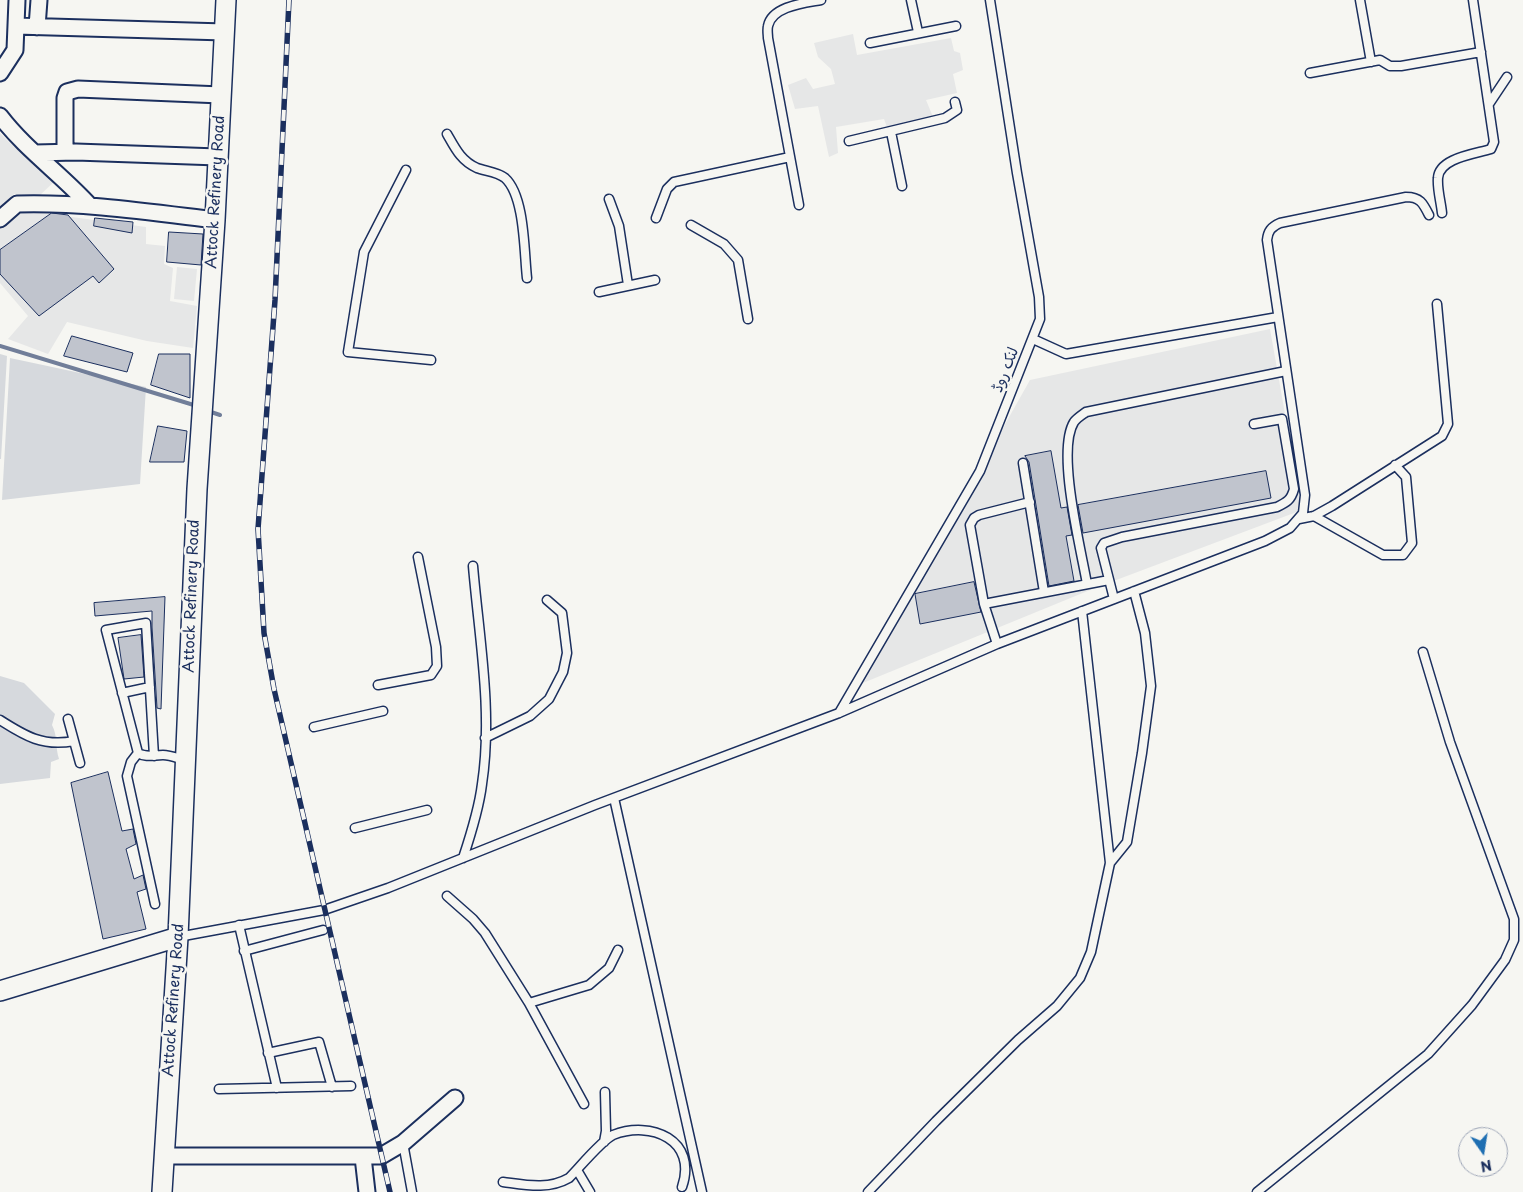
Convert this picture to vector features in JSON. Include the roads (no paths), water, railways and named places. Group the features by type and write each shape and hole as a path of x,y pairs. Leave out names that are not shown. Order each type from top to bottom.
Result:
{"street":[{"path":"0,73 15,50 17,0"},
{"path":"37,27 39,0"},
{"name":"Attock Refinery Road","path":"162,1192 178,937 196,489 215,220 226,0"},
{"path":"16,26 225,32"},
{"path":"64,152 65,98 67,92 78,89 221,95"},
{"path":"0,116 16,136 72,185 90,206"},
{"path":"35,153 64,152 218,157"},
{"path":"0,219 17,204 90,206 215,220"},
{"path":"0,991 178,937"},
{"path":"164,1156 381,1156 403,1143 455,1098"},
{"path":"363,1157 367,1192"}],"lane":[{"path":"799,205 768,38 768,26 772,17 789,6 821,0"},
{"path":"912,0 918,32"},
{"name":"لنک روڈ","path":"839,713 980,471 1040,319 1039,297 1017,173 990,0"},
{"path":"1360,0 1371,62"},
{"path":"1442,214 1439,172 1452,160 1491,149 1494,142 1473,0"},
{"path":"870,43 956,26"},
{"path":"1310,73 1380,60 1390,66 1401,66 1481,52"},
{"path":"1488,104 1507,77"},
{"path":"850,141 945,118 957,110 955,102"},
{"path":"891,132 902,186"},
{"path":"447,134 462,158 476,167 505,178 514,191 520,206 527,278"},
{"path":"656,218 667,189 674,182 790,157"},
{"path":"406,170 364,252 348,352 431,360"},
{"path":"178,937 324,910 388,888 614,798 839,713 997,644 1265,541 1290,528 1303,513 1305,495 1267,240 1268,232 1273,226 1280,223 1406,197 1417,198 1423,202 1429,214"},
{"path":"609,199 619,226 628,285"},
{"path":"691,224 724,244 738,260 748,319"},
{"path":"599,292 655,280"},
{"path":"1298,518 1314,516 1442,436 1448,424 1437,304"},
{"path":"1033,339 1066,354 1278,318"},
{"path":"1087,584 1068,469 1069,436 1075,420 1086,412 1286,370"},
{"path":"1114,598 1101,548 1104,543 1122,537 1277,507 1288,502 1292,496 1293,480 1282,419 1254,424"},
{"path":"1023,463 1044,592"},
{"path":"1314,516 1383,555 1403,555 1412,543 1406,477 1396,465"},
{"path":"997,644 984,604 970,530 971,522 979,515 989,511 1030,502"},
{"path":"378,684 431,674 437,666 436,647 418,557"},
{"path":"463,858 473,826 482,784 486,711 473,566"},
{"path":"984,604 1109,580"},
{"path":"1110,864 1127,842 1151,686 1145,633 1134,591"},
{"path":"485,738 530,716 549,700 563,672 567,653 562,613 547,600"},
{"path":"868,1192 990,1067 1057,1006 1080,978 1092,952 1110,864 1082,610"},
{"path":"154,756 146,623 106,630 138,753 144,756 154,756 164,755 185,760"},
{"path":"1257,1192 1428,1054 1472,1005 1505,960 1514,940 1514,919 1450,742 1423,652"},
{"path":"122,693 150,687"},
{"path":"314,727 383,711"},
{"path":"68,719 80,763"},
{"path":"0,720 21,733 44,742 60,744 74,741"},
{"path":"138,753 130,762 127,776 155,904"},
{"path":"614,798 702,1192"},
{"path":"355,828 427,810"},
{"path":"447,896 485,932 529,1002 584,1104"},
{"path":"239,925 277,1088"},
{"path":"244,951 323,930"},
{"path":"529,1002 589,985 609,968 618,950"},
{"path":"268,1053 318,1042 332,1086"},
{"path":"219,1088 351,1086"},
{"path":"604,1142 606,1131 605,1092"},
{"path":"503,1182 544,1186 554,1185 569,1178 612,1135 636,1131 653,1132 670,1138 676,1144 684,1158 686,1175 682,1187"},
{"path":"403,1143 412,1192"},
{"path":"577,1170 590,1192"}],"waterway":[{"path":"0,346 197,406"},
{"path":"208,411 220,415"}],"railway":[{"path":"289,0 275,300 258,529 264,633 274,689 390,1192"}]}
